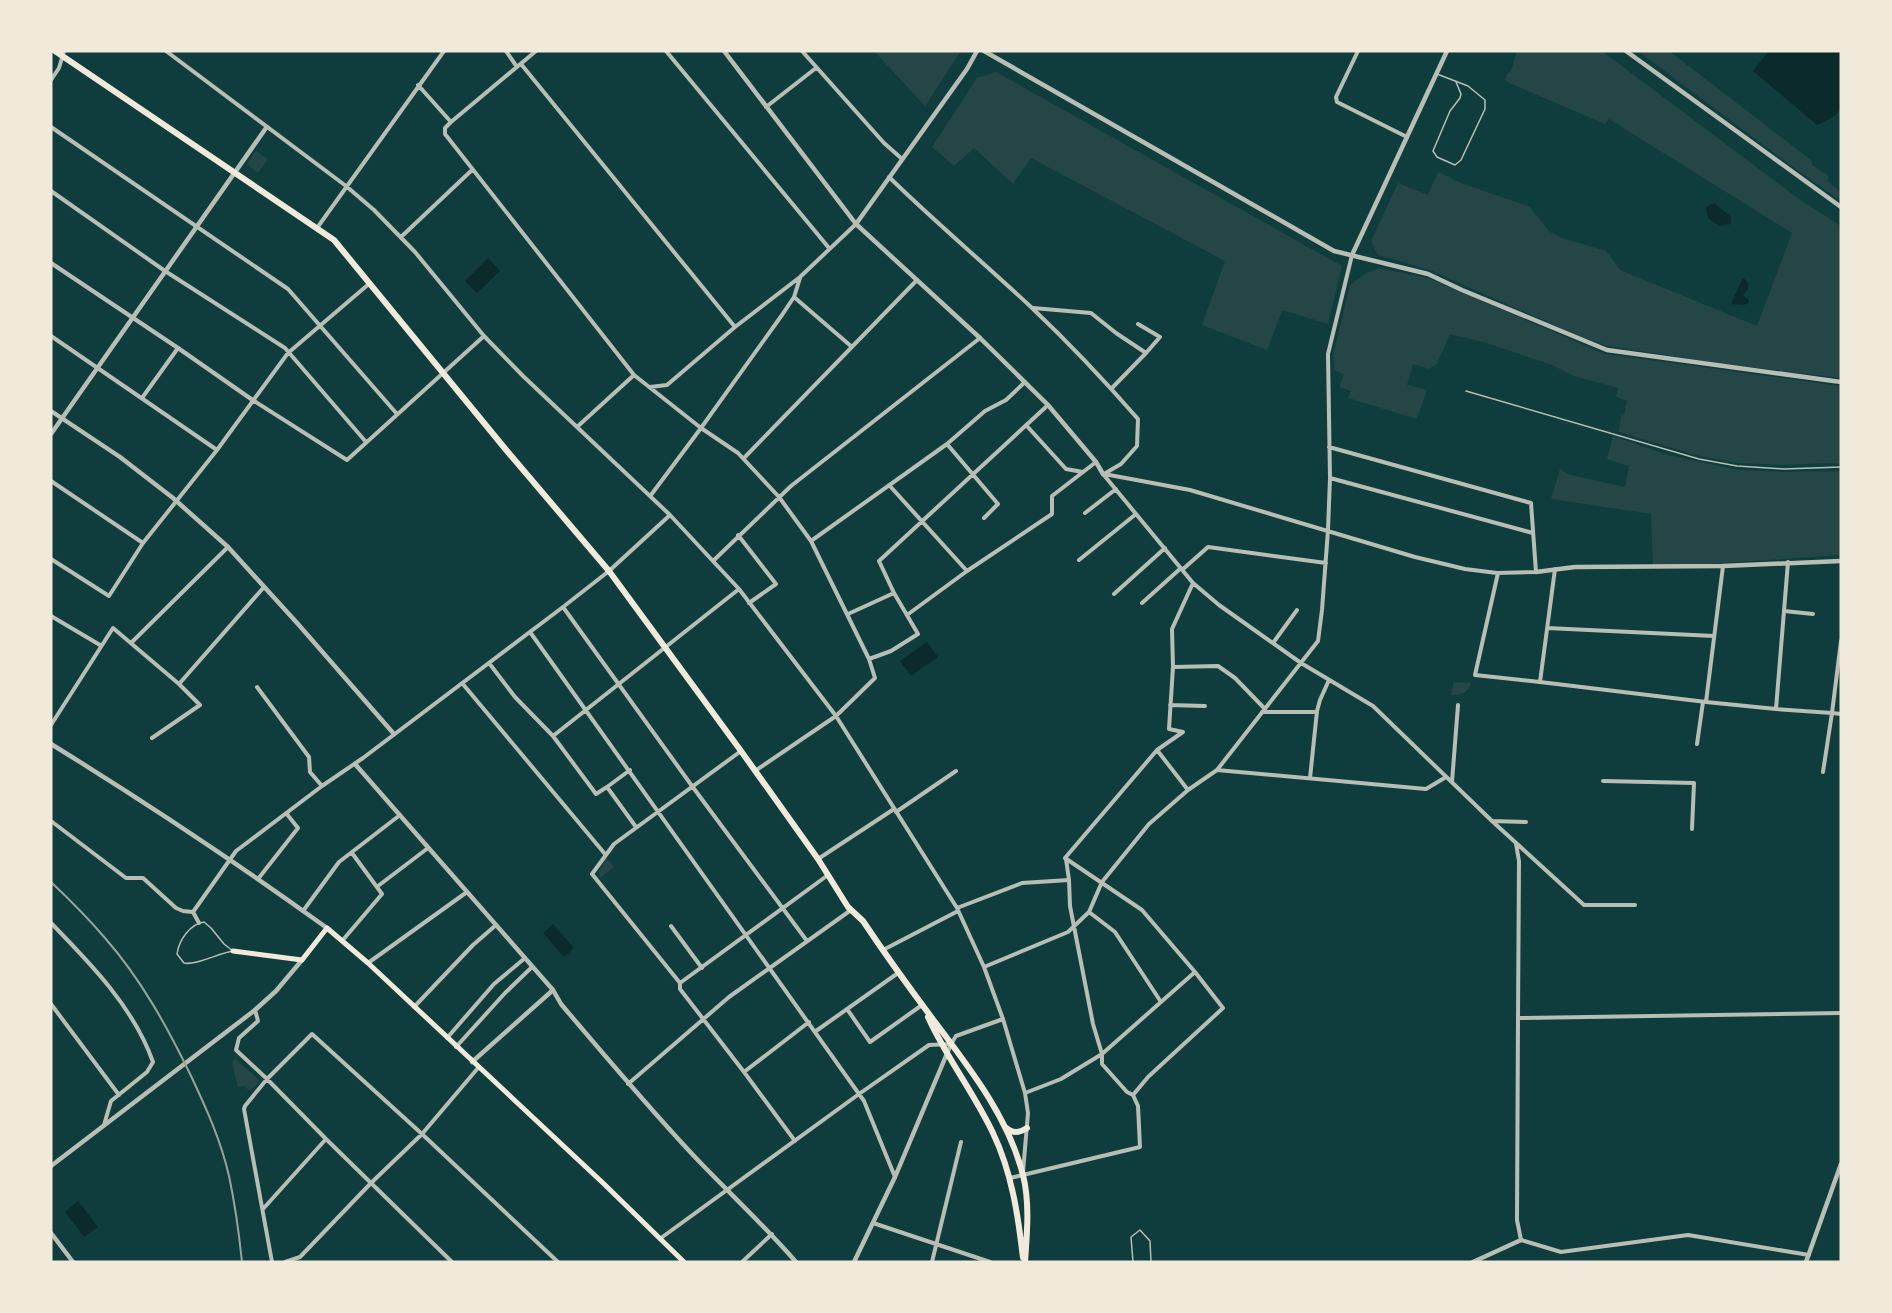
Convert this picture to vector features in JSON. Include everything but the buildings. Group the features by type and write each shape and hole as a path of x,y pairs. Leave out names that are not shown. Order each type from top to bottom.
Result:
{"highway":[{"path":"60,52 334,240 609,571 741,751 852,910 863,921 966,1063 1005,1127 1023,1175 1028,1228 1024,1262"},
{"path":"922,1005 940,1044 993,1133 1010,1178 1024,1262"},
{"path":"1005,1127 1011,1132 1027,1128"}],"main road":[{"path":"233,951 302,960 327,928 368,963 684,1262"}],"street":[{"path":"166,51 346,186 374,210 401,237 484,336 523,376 651,495 739,589 836,716 957,910 984,967 1003,1019 1025,1093 1027,1128 1023,1175"},
{"path":"317,228 444,51"},
{"path":"506,51 517,67"},
{"path":"536,51 451,122 445,128 445,134 634,375 701,428 738,453 779,497 810,541 848,614 869,659 875,678 836,716 755,771"},
{"path":"666,51 828,248"},
{"path":"724,51 856,224 980,338 1048,405 1193,583 1219,605 1301,663 1372,706 1584,905 1635,905"},
{"path":"802,51 884,143 901,158"},
{"path":"649,387 667,385 735,327 800,277 828,248 856,224 901,158 967,69 977,51"},
{"path":"984,51 1334,251 1428,274 1607,350 1841,382"},
{"path":"1358,51 1336,97 1337,102 1407,137"},
{"path":"984,967 1068,932 1074,927 1089,912 1102,882 1149,824 1188,790 1217,770 1318,641 1326,563 1330,478 1328,354 1352,255 1447,51"},
{"path":"1626,51 1841,207"},
{"path":"51,80 59,68 60,52"},
{"path":"521,63 735,327"},
{"path":"766,107 816,68"},
{"path":"418,86 451,122"},
{"path":"51,127 288,289 397,414"},
{"path":"51,434 131,317 266,128"},
{"path":"401,237 472,170"},
{"path":"889,176 935,222 956,238 1032,308 1112,388 1138,419 1137,446 1121,464 1103,474"},
{"path":"51,191 165,271 285,348 366,442"},
{"path":"51,263 254,401 346,460 484,336"},
{"path":"651,495 794,297 800,277"},
{"path":"744,459 917,280"},
{"path":"51,559 109,596 143,543 217,450 288,353 371,283"},
{"path":"794,297 852,347"},
{"path":"1032,308 1091,313 1146,353"},
{"path":"1112,388 1160,337 1138,324"},
{"path":"51,336 217,450"},
{"path":"713,561 779,497 839,446 980,338"},
{"path":"142,398 178,348"},
{"path":"577,427 634,375"},
{"path":"810,541 947,444 985,411 1006,400 1025,382"},
{"path":"869,659 891,651 918,634 894,593 879,561 1048,405"},
{"path":"51,411 120,457 177,501 228,547 394,734"},
{"path":"1026,425 1066,469 1083,472"},
{"path":"947,444 998,504 984,518"},
{"path":"1329,447 1531,503 1536,572"},
{"path":"907,615 967,571 1052,514 1052,496 1096,462"},
{"path":"1103,474 1190,490 1415,557 1497,573 1536,572 1555,568 1723,567 1841,561"},
{"path":"1330,478 1533,533"},
{"path":"51,481 143,543"},
{"path":"889,485 967,571"},
{"path":"1085,513 1116,489"},
{"path":"1079,560 1136,514"},
{"path":"193,912 236,850 355,764 563,607 609,571 670,515"},
{"path":"738,535 776,584 749,603"},
{"path":"131,643 228,547"},
{"path":"1143,603 1208,547 1326,563"},
{"path":"1114,594 1165,549"},
{"path":"1776,709 1788,562"},
{"path":"1697,744 1705,702 1723,567"},
{"path":"1540,682 1555,568"},
{"path":"1497,573 1475,675 1705,702 1841,714"},
{"path":"1065,858 1157,750 1183,732 1169,729 1173,667 1172,629 1193,583"},
{"path":"179,684 265,586"},
{"path":"553,736 739,589"},
{"path":"848,614 894,593"},
{"path":"563,607 807,941"},
{"path":"1273,643 1297,610"},
{"path":"1784,611 1813,614"},
{"path":"51,616 100,645"},
{"path":"51,725 113,628 179,684 200,705 152,738"},
{"path":"1546,628 1714,636"},
{"path":"530,632 864,1101 895,1177"},
{"path":"1823,772 1841,641"},
{"path":"489,663 515,697 553,736 596,794 630,770"},
{"path":"1173,667 1218,666 1235,678 1263,710 1318,712"},
{"path":"1310,778 1320,700 1329,680"},
{"path":"462,683 605,854"},
{"path":"257,687 309,757 310,772 322,786"},
{"path":"1170,705 1205,706"},
{"path":"1452,783 1458,705"},
{"path":"51,744 230,859 327,928"},
{"path":"1157,750 1188,790"},
{"path":"741,751 614,844 592,874 680,983 680,989 795,1141"},
{"path":"355,764 525,958 628,1084 796,1262"},
{"path":"1217,770 1426,789 1446,777"},
{"path":"818,859 956,771"},
{"path":"1603,781 1694,783 1692,829"},
{"path":"607,787 636,827"},
{"path":"258,879 298,828 286,813"},
{"path":"303,911 339,862 400,815"},
{"path":"51,821 126,878 143,878 176,908 193,912"},
{"path":"1492,821 1526,822"},
{"path":"1516,843 1519,861 1517,1220 1521,1240"},
{"path":"378,886 428,848"},
{"path":"342,940 382,894 352,853"},
{"path":"1010,1178 1140,1147 1138,1106 1133,1095 1127,1092 1102,1064 1102,1054 1093,1024 1070,906 1065,858"},
{"path":"1065,858 1142,910 1195,972 1222,1008 1148,1077 1133,1095"},
{"path":"680,983 828,875"},
{"path":"883,950 957,910 1022,884 1069,880"},
{"path":"368,963 467,892"},
{"path":"628,1084 703,1018 852,910"},
{"path":"193,912 199,923"},
{"path":"1089,912 1115,932 1161,1002"},
{"path":"51,923 84,957 127,1011 147,1045 153,1062 147,1072 111,1101 104,1125"},
{"path":"414,1007 473,945 496,925"},
{"path":"671,926 702,968"},
{"path":"447,1038 494,984 525,958"},
{"path":"51,1167 255,1011 276,991 302,960"},
{"path":"456,1047 532,967"},
{"path":"816,1031 899,972"},
{"path":"1025,1093 1061,1079 1102,1054 1195,972"},
{"path":"472,1062 552,990"},
{"path":"51,1004 119,1095"},
{"path":"847,1009 870,1042 922,1005"},
{"path":"255,1011 258,1021 239,1038 236,1050 452,1262"},
{"path":"1518,1018 1841,1013"},
{"path":"854,1262 895,1177 951,1044 956,1036 1003,1019"},
{"path":"744,1071 809,1022"},
{"path":"272,1262 244,1109 267,1079 312,1034 558,1262"},
{"path":"661,1238 930,1045 951,1044"},
{"path":"285,1262 300,1257 422,1134 478,1068"},
{"path":"263,1209 326,1139"},
{"path":"932,1262 960,1142"},
{"path":"1806,1262 1841,1164"},
{"path":"873,1222 990,1262"},
{"path":"51,1233 72,1262"},
{"path":"742,1262 772,1234"},
{"path":"1473,1262 1521,1240 1561,1252 1688,1235 1809,1255"}],"lane":[{"path":"1437,74 1462,83 1482,96 1486,105 1461,160 1455,165 1437,157 1433,151 1450,111 1460,98 1456,82"},
{"path":"1466,391 1699,459 1737,466 1784,469 1841,467"},
{"path":"199,923 208,924 216,936 233,951 214,955 191,965 184,963 177,954 179,946 193,926 199,923"},
{"path":"1133,1262 1131,1237 1140,1230 1150,1241 1151,1262"}],"shaded area":[{"path":"874,51 961,51 925,106"},
{"path":"1517,51 1602,51 1799,199 1841,226 1841,378 1722,364 1608,346 1576,335 1430,270 1378,255 1371,241 1398,183 1428,195 1438,172 1461,183 1530,207 1550,232 1562,238 1606,251 1620,270 1757,326 1792,233 1609,119 1605,124 1505,81 1511,71"},
{"path":"1638,51 1669,51 1811,160 1812,165 1829,176 1827,181 1841,192 1841,201 1790,165"},
{"path":"1769,51 1841,51 1841,108 1835,116 1817,125 1753,71"},
{"path":"996,72 1342,266 1328,324 1282,310 1267,350 1202,325 1225,261 1031,158 1013,184 974,148 954,166 932,147 977,78"},
{"path":"256,151 268,159 258,173 247,164"},
{"path":"1714,203 1731,217 1731,224 1719,226 1708,218 1706,207"},
{"path":"488,258 500,271 477,293 465,281"},
{"path":"1379,268 1428,278 1605,354 1841,386 1841,464 1738,463 1699,456 1619,432 1621,416 1624,415 1627,401 1616,397 1618,388 1574,376 1552,365 1483,342 1450,334 1437,364 1429,369 1413,364 1407,385 1427,390 1417,419 1348,398 1351,391 1339,387 1344,374 1334,370 1333,356 1350,285 1365,274"},
{"path":"1743,278 1748,282 1748,289 1743,295 1749,303 1731,304"},
{"path":"1613,436 1668,455 1737,470 1841,471 1841,555 1653,568 1651,514 1551,499 1560,469 1570,475 1625,487 1629,466 1607,459"},
{"path":"927,642 938,657 911,676 900,661"},
{"path":"1454,682 1471,683 1463,693 1451,695"},
{"path":"607,858 614,867 600,878 599,871"},
{"path":"553,924 574,948 564,957 543,933"},
{"path":"236,1059 260,1081 250,1091 244,1086 238,1087 232,1062"},
{"path":"78,1201 98,1227 84,1237 65,1212"}],"railway":[{"path":"51,882 92,923 130,970 153,1005 183,1059 218,1138 226,1163 242,1262"}]}
